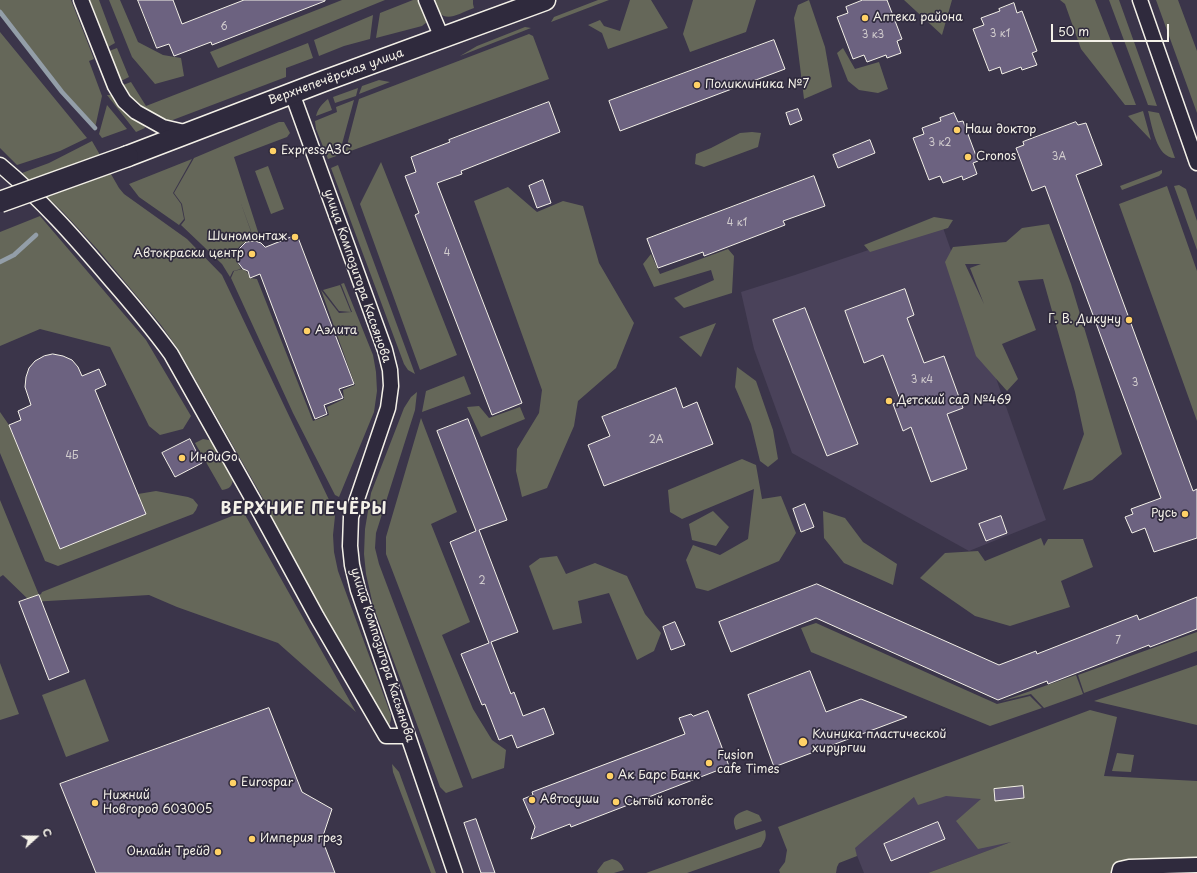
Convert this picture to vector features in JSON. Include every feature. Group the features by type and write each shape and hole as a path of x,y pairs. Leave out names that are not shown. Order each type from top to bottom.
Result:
{"street":[{"path":"81,0 115,86 124,101 136,112 163,127 189,133"},
{"path":"426,0 442,38"},
{"name":"Верхнепечёрская улица","path":"0,202 128,156 292,93 546,0"},
{"path":"1140,0 1197,164"},
{"name":"улица Композитора Касьянова","path":"292,93 382,343 390,370 391,386 388,408 351,517 350,546 352,565 358,590 456,873"},
{"path":"0,165 53,215 90,255 154,331 170,354 386,736 408,736"},
{"path":"1118,873 1120,869 1129,867 1197,865"}],"shaded area":[{"name":"Детский сад №469","path":"942,225 1046,520 969,551 792,453 754,349 741,292"},
{"path":"1040,767 1049,828 928,873 864,873 854,848 929,784"}],"green space":[{"path":"0,0 71,0 94,59 89,61 102,96 95,128 62,92 0,12"},
{"path":"90,0 99,0 115,43 108,47"},
{"path":"109,0 120,0 138,42 163,55 181,58 184,76 155,84 132,57"},
{"path":"342,0 385,0 218,68 210,52"},
{"path":"413,0 419,0 427,22 422,26 376,38 380,13"},
{"path":"432,0 473,0 474,8 449,17 440,13"},
{"path":"598,0 609,0 551,22 554,17"},
{"path":"630,0 651,0 668,28 608,49 602,33 588,25 600,20 604,26 620,31"},
{"path":"693,0 756,0 746,32 690,52 683,34"},
{"path":"809,0 825,47 832,87 804,99 794,18 798,5"},
{"path":"904,0 952,0 942,35"},
{"path":"1060,0 1095,0 1136,105 1125,105 1081,49 1065,4"},
{"path":"1109,0 1119,0 1157,106 1148,105"},
{"path":"1156,0 1178,0 1197,51 1197,113"},
{"path":"373,15 370,39 344,46 319,56 314,40"},
{"path":"525,27 531,28 460,56 477,46"},
{"path":"0,32 87,138 60,151 17,165 0,148"},
{"path":"529,34 533,36 549,79 345,153 359,99"},
{"path":"308,43 313,58 286,68 286,77 170,121 148,112 136,104 123,85 131,82 146,106"},
{"path":"117,48 129,77 121,81 109,51"},
{"path":"843,48 855,69 879,62 888,89 878,93 859,90 848,81 837,53"},
{"path":"379,80 390,82 359,94 362,86"},
{"path":"358,88 356,96 335,103 333,97"},
{"path":"107,95 113,95 143,123 145,128 136,132"},
{"path":"328,99 332,110 316,116 320,106"},
{"path":"354,100 339,155 328,159 316,129 315,121 337,112 336,107"},
{"path":"107,105 127,129 102,138 99,134"},
{"path":"1143,111 1151,140 1128,116"},
{"path":"1148,111 1159,113 1175,158 1169,157 1163,153 1159,147 1153,132"},
{"path":"279,122 284,122 290,133 287,137 234,157 260,238 254,239 240,201 254,240 240,246 236,252 236,260 241,269 233,271 230,277 222,264 181,225 185,220 182,204 174,193 194,158"},
{"path":"740,133 761,133 758,147 704,167 695,164 696,154"},
{"path":"92,141 124,194 187,239 222,275 331,504 335,516 333,535 334,552 338,571 391,715 389,726 383,718 262,504 265,502 178,349 161,325 99,251 63,212 22,173 49,163"},
{"path":"192,159 173,193 181,204 184,219 179,225 139,197 129,184"},
{"path":"381,162 457,355 420,370 360,204"},
{"path":"338,165 415,374 408,370 404,364 331,168"},
{"path":"268,166 284,209 271,214 255,171"},
{"path":"1162,170 1162,173 1159,176 1122,190 1120,186"},
{"path":"1179,185 1186,189 1197,221 1197,250 1174,186"},
{"path":"1167,186 1197,271 1197,421 1119,204"},
{"path":"508,187 537,212 563,201 583,206 599,263 634,323 616,368 578,401 574,426 547,488 522,497 516,471 517,449 539,413 542,390 474,201"},
{"path":"40,216 146,340 191,416 183,429 160,435 149,426 110,347 40,329 0,346 0,232"},
{"path":"934,217 953,220 948,228 870,252 864,245"},
{"path":"1049,224 1071,284 1122,454 1092,480 1063,490 1084,434 1075,392 1043,279 1018,281 1036,330 1002,344 1018,379 1007,391 976,356 945,262 953,247 1006,242 1022,228","holes":["965,264 981,264 970,268 984,304"]},
{"path":"728,249 734,256 732,293 684,308 674,298 714,280 711,270 654,287 643,264 651,254 660,274"},
{"path":"243,269 247,272 250,278 257,279 313,421 329,415 327,407 344,399 343,390 355,385 321,290 339,313 352,312 341,284 344,283 373,355 377,391 374,412 339,497 335,495 293,413 231,278 234,271"},
{"path":"340,285 351,312 339,311 323,290"},
{"path":"716,323 701,357 679,337"},
{"path":"737,367 756,381 773,430 778,459 768,467 760,461 751,424 735,387"},
{"path":"464,376 471,394 422,412 426,391"},
{"path":"417,392 415,410 376,533 375,548 379,564 463,787 446,793 440,787 373,605 366,574 364,554 365,529 371,493 404,408 411,397"},
{"path":"479,406 489,418 520,407 525,419 481,437 467,407"},
{"path":"0,412 9,425 60,549 146,514 138,494 156,491 188,497 193,499 198,505 196,510 193,514 58,566 45,561 0,453"},
{"path":"421,418 457,512 431,524 470,622 442,635 473,709 492,740 506,750 504,768 472,779 386,554 386,537"},
{"path":"203,439 209,440 213,443 233,479 229,488 222,490 195,443"},
{"path":"742,459 756,465 762,499 781,496 796,533 779,561 708,591 696,588 686,560 693,545 720,555 748,539 754,489 682,519 670,512 668,490"},
{"path":"0,500 39,595 42,592 237,514 240,515 244,513 356,712 278,643 177,607 149,595 31,602 3,575 0,577"},
{"path":"713,511 729,527 716,546 692,540 689,524"},
{"path":"823,511 845,518 863,542 897,564 893,585 844,563 824,538"},
{"path":"1041,538 1044,546 1048,539 1083,539 1093,567 1061,581 1070,607 1010,626 975,616 920,578 945,553 978,551 985,561"},
{"path":"557,556 566,574 595,563 627,576 645,614 661,633 654,651 637,660 609,593 578,601 582,623 553,630 529,566 540,558"},
{"path":"816,623 997,704 1030,696 1042,708 990,726 811,652 801,628"},
{"path":"1197,632 1197,651 1084,693 1078,675"},
{"path":"0,663 19,714 0,720"},
{"path":"1197,665 1197,725 1094,701"},
{"path":"1076,675 1083,694 1044,708 1031,694 1002,701"},
{"path":"85,679 109,741 66,757 42,695"},
{"path":"1090,710 1117,717 1104,776 1197,781 1197,873 928,873 1011,842 978,849 956,821 981,799 946,796 918,805 914,797 855,848 857,856 839,863 836,873 780,873 779,870 785,862 787,850 778,827"},
{"path":"1117,753 1134,755 1131,772 1112,771"},
{"path":"392,764 399,772 436,873 431,873 393,772"},
{"path":"747,810 759,815 762,821 736,830 734,822 735,817"},
{"path":"765,830 766,835 764,843 761,847 687,873 646,873"},
{"path":"612,859 620,863 624,870 614,873 598,873 597,871 604,862"}],"building":[{"path":"138,0 173,0 182,24 244,0 325,1 212,45 211,42 174,56 169,44 157,48"},
{"path":"863,0 887,0 902,39 897,41 901,53 887,58 886,55 867,62 864,55 853,59 837,17 848,13 846,7"},
{"path":"1014,3 1017,13 1022,11 1037,51 1032,53 1037,65 1022,70 1021,67 1002,74 1000,67 989,71 973,29 984,25 981,18 1000,11 999,9"},
{"name":"Поликлиника №7","path":"774,40 785,69 620,131 609,101"},
{"path":"549,102 560,132 461,171 462,174 437,183 522,403 492,415 415,215 419,213 405,176 416,172 411,157 450,142 449,140"},
{"path":"798,109 802,120 790,125 786,113"},
{"path":"954,113 958,122 963,121 978,161 973,163 977,174 963,180 962,176 943,183 940,176 929,180 913,138 924,134 922,128 941,121 940,118"},
{"path":"1076,122 1078,125 1086,123 1102,165 1076,175 1193,491 1197,489 1197,538 1154,552 1145,528 1132,533 1125,517 1133,514 1131,509 1161,498 1045,186 1032,191 1016,148 1024,145 1023,142"},
{"path":"870,140 875,153 838,168 833,155"},
{"path":"814,176 825,206 783,221 785,225 704,256 703,252 658,268 647,239"},
{"path":"543,180 551,203 537,208 529,186"},
{"name":"Аэлита","path":"297,235 354,384 339,389 343,398 324,405 327,414 315,419 260,274 250,278 248,271 243,269 237,261 238,250 246,242 255,241 261,243 265,247"},
{"path":"905,289 914,315 907,318 924,363 944,356 963,408 947,414 967,469 931,482 911,427 903,431 893,404 901,402 883,355 864,363 845,311"},
{"path":"805,308 858,444 827,456 773,320"},
{"path":"53,354 72,360 78,367 82,376 99,369 106,385 95,390 146,514 60,549 9,425 21,420 18,411 31,405 25,387 29,368 35,361 44,356"},
{"path":"676,388 683,408 697,402 713,444 604,486 588,445 610,436 602,417"},
{"path":"468,419 507,520 479,530 518,632 491,642 511,694 514,692 523,716 544,708 554,734 517,748 512,735 499,740 485,704 482,705 461,654 489,643 450,542 476,531 437,431"},
{"name":"ИндиGo","path":"190,439 202,463 175,477 162,453"},
{"path":"805,504 814,527 801,532 793,509"},
{"path":"1001,516 1007,533 986,541 979,524"},
{"path":"817,584 999,665 1036,651 1037,654 1137,615 1139,620 1197,597 1197,629 1150,647 1149,645 1048,684 1047,681 998,700 816,618 731,652 719,622"},
{"path":"39,595 69,672 49,680 19,602"},
{"path":"675,622 685,645 671,650 663,627"},
{"name":"Клиника пластической хирургии","path":"810,671 826,712 861,699 907,717 774,767 748,695"},
{"path":"269,708 302,792 332,809 322,839 335,873 96,873 60,784"},
{"path":"708,711 729,766 571,827 570,824 531,839 535,827 523,799 533,795 532,792 685,734 679,718 691,714 693,716"},
{"path":"1023,786 1024,798 995,801 994,789"},
{"path":"476,819 495,873 481,873 464,823"},
{"path":"938,822 945,839 891,861 884,844"}],"waterway":[{"path":"0,12 62,92 95,128"},
{"path":"0,262 14,255 36,235"}],"place":[{"name":"Аптека района","path":"865,18"},
{"name":"Поликлиника №7","path":"697,85"},
{"name":"Наш доктор","path":"957,130"},
{"name":"ExpressАЗС","path":"273,151"},
{"name":"Cronos","path":"968,157"},
{"name":"Шиномонтаж","path":"295,237"},
{"name":"Автокраски центр","path":"252,254"},
{"name":"Г. В. Дикуну","path":"1129,320"},
{"name":"Аэлита","path":"307,331"},
{"name":"Детский сад №469","path":"889,401"},
{"name":"ИндиGo","path":"182,458"},
{"name":"Русь","path":"1185,514"},
{"name":"Клиника пластической хирургии","path":"803,742"},
{"name":"Fusion cafe Times","path":"709,763"},
{"name":"Ак Барс Банк","path":"610,776"},
{"name":"Eurospar","path":"233,783"},
{"name":"Автосуши","path":"532,800"},
{"name":"Сытый котопёс","path":"616,802"},
{"name":"Нижний Новгород 603005","path":"95,803"},
{"name":"Империя грез","path":"252,839"},
{"name":"Онлайн Трейд","path":"218,852"}],"district":[{"name":"ВЕРХНИЕ ПЕЧЁРЫ","path":"304,510"}]}
